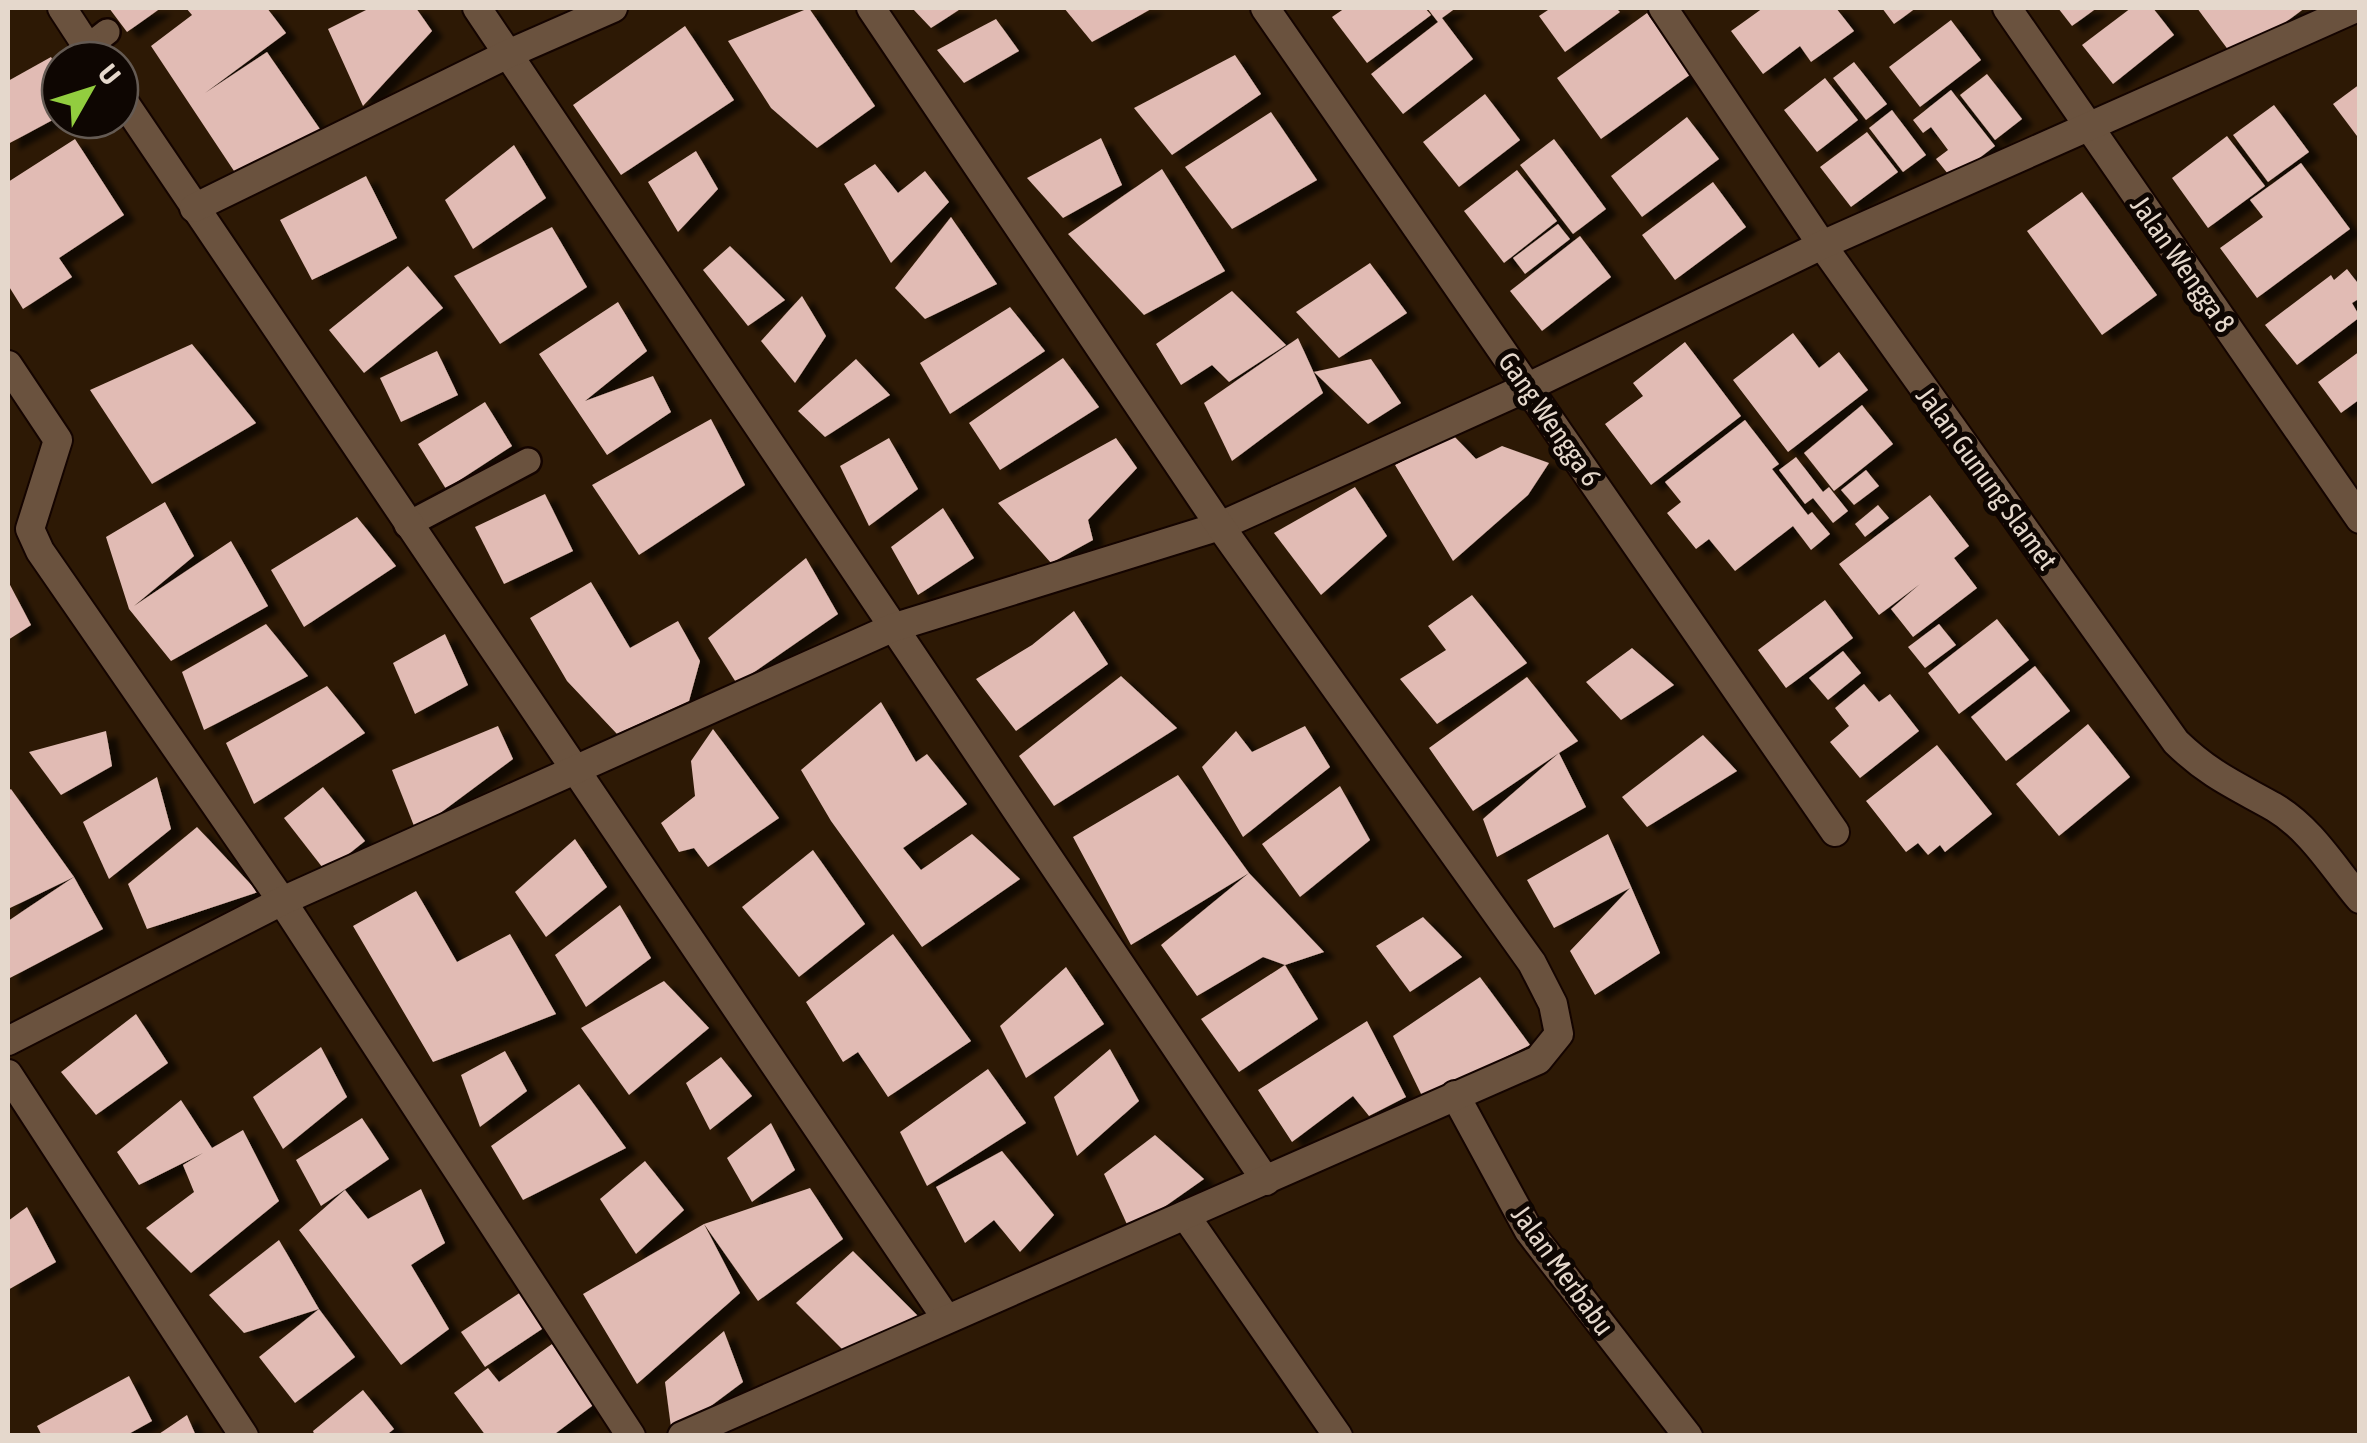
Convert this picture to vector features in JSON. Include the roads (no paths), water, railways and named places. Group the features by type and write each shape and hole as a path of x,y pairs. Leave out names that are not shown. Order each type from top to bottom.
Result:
{"street":[{"path":"62,8 91,40"},
{"path":"477,8 1266,1181"},
{"path":"194,208 508,54 613,8"},
{"path":"682,1436 1538,1060 1559,1034 1552,1004 1532,963 1220,526 871,8"},
{"name":"Gang Wengga 6","path":"1265,8 1835,832"},
{"name":"Jalan Gunung Slamet","path":"1664,8 1822,246 2176,742 2204,770 2275,808 2312,836 2360,899"},
{"name":"Jalan Wengga 8","path":"2008,8 2360,519"},
{"path":"8,1041 282,901 892,628 1220,526 1528,387 1822,246 2356,8"},
{"path":"140,126 946,1318"},
{"path":"8,366 58,440 30,529 32,538 282,901 631,1436"},
{"path":"8,1074 244,1436"},
{"name":"Jalan Merbabu","path":"1454,1095 1530,1230 1688,1436"},
{"path":"1185,1215 1338,1436"}],"lane":[{"path":"408,525 528,461"}]}
